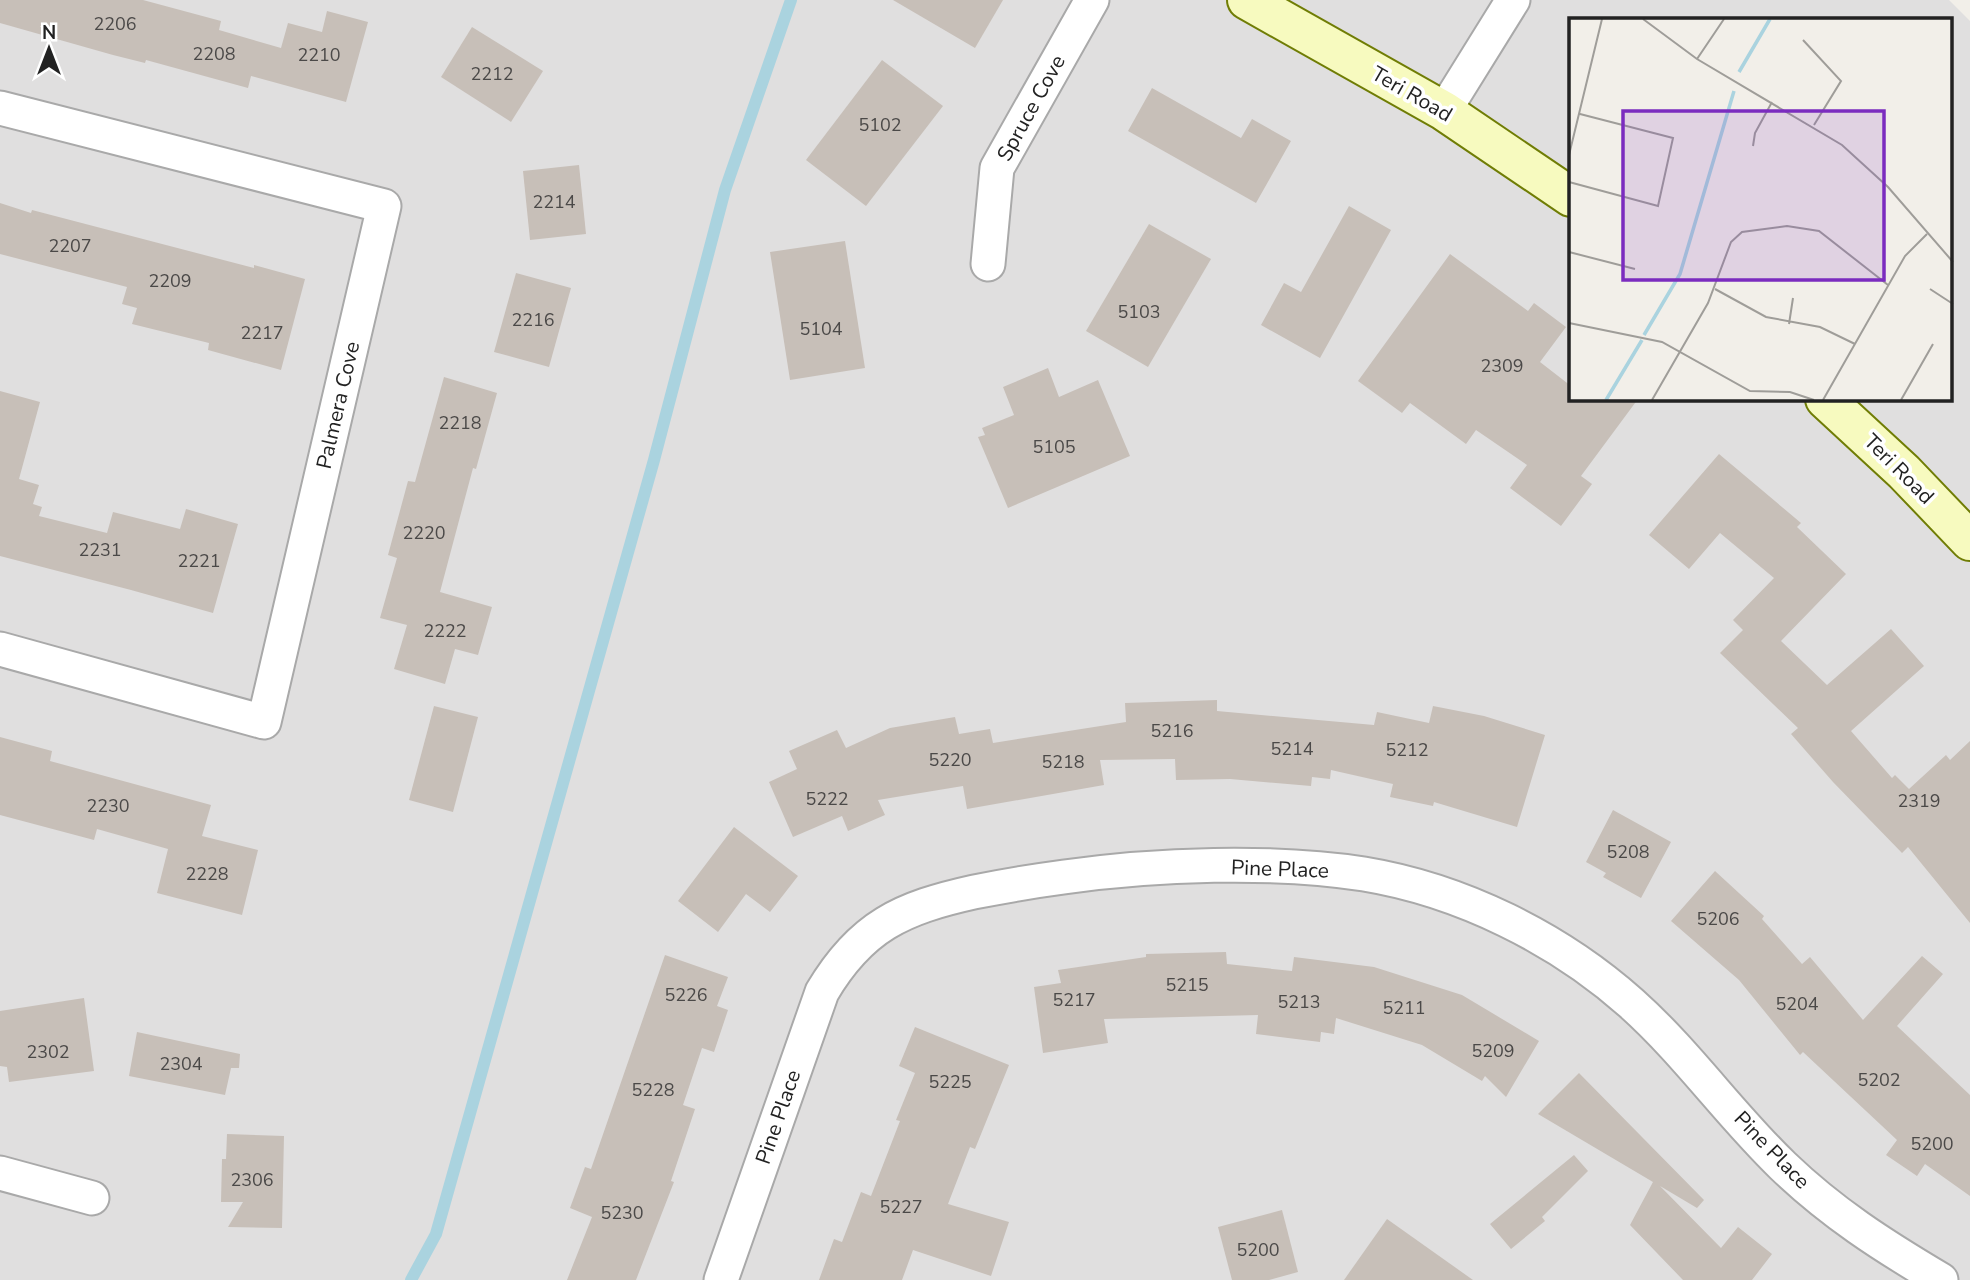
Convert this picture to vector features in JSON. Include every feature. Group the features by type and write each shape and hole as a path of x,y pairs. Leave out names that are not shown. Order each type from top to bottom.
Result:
{"street":[{"name":"Spruce Cove","path":"988,264 997,168 1092,0"},
{"name":"Teri Road","path":"1247,0 1444,111 1569,196"},
{"path":"1444,111 1513,0"},
{"name":"Palmera Cove","path":"0,108 384,206 264,722 0,649"},
{"name":"Teri Road","path":"1827,401 1895,464 1970,541"},
{"name":"Pine Place","path":"721,1280 822,992 845,958 873,931 905,912 925,904 1020,882 1094,873 1245,866 1305,867 1366,875 1433,892 1480,909 1532,934 1581,964 1630,1002 1674,1044 1780,1163 1822,1202 1868,1236 1941,1280"},
{"path":"0,1173 92,1198"}],"shaded area":[{"path":"0,0 1949,0 1970,21 1970,1280 0,1280"}],"building":[{"path":"0,0 143,0 221,21 219,30 281,48 288,23 322,32 327,11 368,22 346,102 251,76 248,88 146,60 145,63 113,55 0,23"},
{"path":"893,0 1003,0 975,48"},
{"path":"472,27 543,71 511,122 441,77"},
{"path":"882,60 943,106 866,206 806,160"},
{"path":"1152,88 1241,138 1252,119 1291,141 1256,203 1128,131"},
{"path":"579,165 586,234 530,240 523,171"},
{"path":"0,203 31,213 32,210 305,279 281,370 208,350 209,343 132,324 137,308 122,304 127,287 0,254"},
{"path":"1349,206 1391,230 1320,358 1261,325 1284,283 1301,292"},
{"path":"1149,224 1211,259 1148,367 1086,331"},
{"path":"845,241 865,368 790,380 770,252"},
{"path":"1450,254 1528,311 1534,303 1566,327 1540,362 1569,384 1569,401 1637,401 1581,476 1592,484 1561,526 1510,488 1527,465 1476,430 1466,444 1410,403 1402,413 1358,381"},
{"path":"516,273 571,288 549,367 494,352"},
{"path":"1048,368 1059,397 1098,380 1130,456 1008,508 978,437 985,435 982,428 1014,415 1003,387"},
{"path":"444,377 497,393 476,469 473,468 440,592 492,607 478,655 455,649 445,684 394,669 407,625 380,618 397,558 388,555 408,481 415,482"},
{"path":"0,391 40,402 19,479 39,485 33,504 42,507 39,516 107,533 113,512 180,529 186,509 238,524 213,613 0,556"},
{"path":"1719,454 1801,523 1797,527 1846,574 1781,641 1827,685 1891,629 1924,666 1851,731 1892,778 1895,775 1909,789 1946,755 1950,760 1970,741 1970,923 1908,847 1902,853 1833,782 1791,734 1798,728 1720,653 1743,630 1733,620 1774,578 1720,533 1689,569 1649,535"},
{"path":"1217,700 1217,711 1374,725 1377,712 1429,723 1433,706 1484,716 1545,735 1517,827 1434,802 1433,806 1390,797 1393,784 1331,770 1330,779 1312,777 1311,786 1230,779 1176,780 1175,759 1100,760 1104,785 967,809 963,786 878,800 885,815 848,831 842,816 793,837 769,782 797,769 789,751 837,730 846,748 890,728 955,717 959,734 990,729 993,743 1126,722 1125,703"},
{"path":"434,706 478,717 453,812 409,800"},
{"path":"0,737 52,751 50,761 211,805 202,836 258,850 242,915 157,893 168,849 97,829 94,840 0,815"},
{"path":"1613,810 1671,842 1641,898 1603,877 1606,873 1586,862"},
{"path":"734,827 798,876 770,912 746,894 718,932 678,901"},
{"path":"1715,871 1764,916 1762,919 1802,964 1810,957 1863,1020 1922,956 1943,974 1897,1026 1970,1095 1970,1196 1925,1164 1917,1176 1886,1155 1897,1140 1803,1052 1800,1055 1739,980 1671,921"},
{"path":"1226,952 1227,964 1292,971 1294,957 1374,967 1462,995 1539,1041 1506,1097 1485,1076 1482,1081 1422,1045 1336,1018 1334,1034 1321,1032 1320,1042 1256,1034 1258,1015 1104,1019 1108,1043 1043,1053 1034,987 1061,983 1058,970 1146,957 1146,954"},
{"path":"665,955 728,977 717,1006 728,1010 714,1052 702,1048 683,1105 695,1109 671,1181 674,1182 636,1280 567,1280 592,1217 570,1208 585,1167 591,1169"},
{"path":"84,998 94,1071 9,1082 7,1067 0,1066 0,1011"},
{"path":"915,1027 1009,1065 975,1149 970,1147 948,1204 1009,1222 991,1276 913,1250 902,1280 819,1280 834,1239 842,1242 861,1192 871,1196 900,1121 896,1120 915,1073 899,1066"},
{"path":"137,1032 240,1054 239,1068 231,1068 225,1095 129,1076"},
{"path":"1579,1073 1704,1200 1697,1208 1660,1186 1721,1248 1738,1227 1772,1254 1752,1280 1683,1280 1630,1225 1653,1182 1538,1114"},
{"path":"227,1134 284,1136 282,1228 228,1227 243,1202 221,1202 222,1159 226,1159"},
{"path":"1574,1155 1588,1171 1542,1217 1545,1221 1511,1249 1490,1224"},
{"path":"1282,1210 1298,1272 1269,1280 1232,1280 1218,1227"},
{"path":"1387,1219 1473,1280 1344,1280"}],"waterway":[{"path":"411,1280 436,1234 654,460 725,190 791,0"}]}
